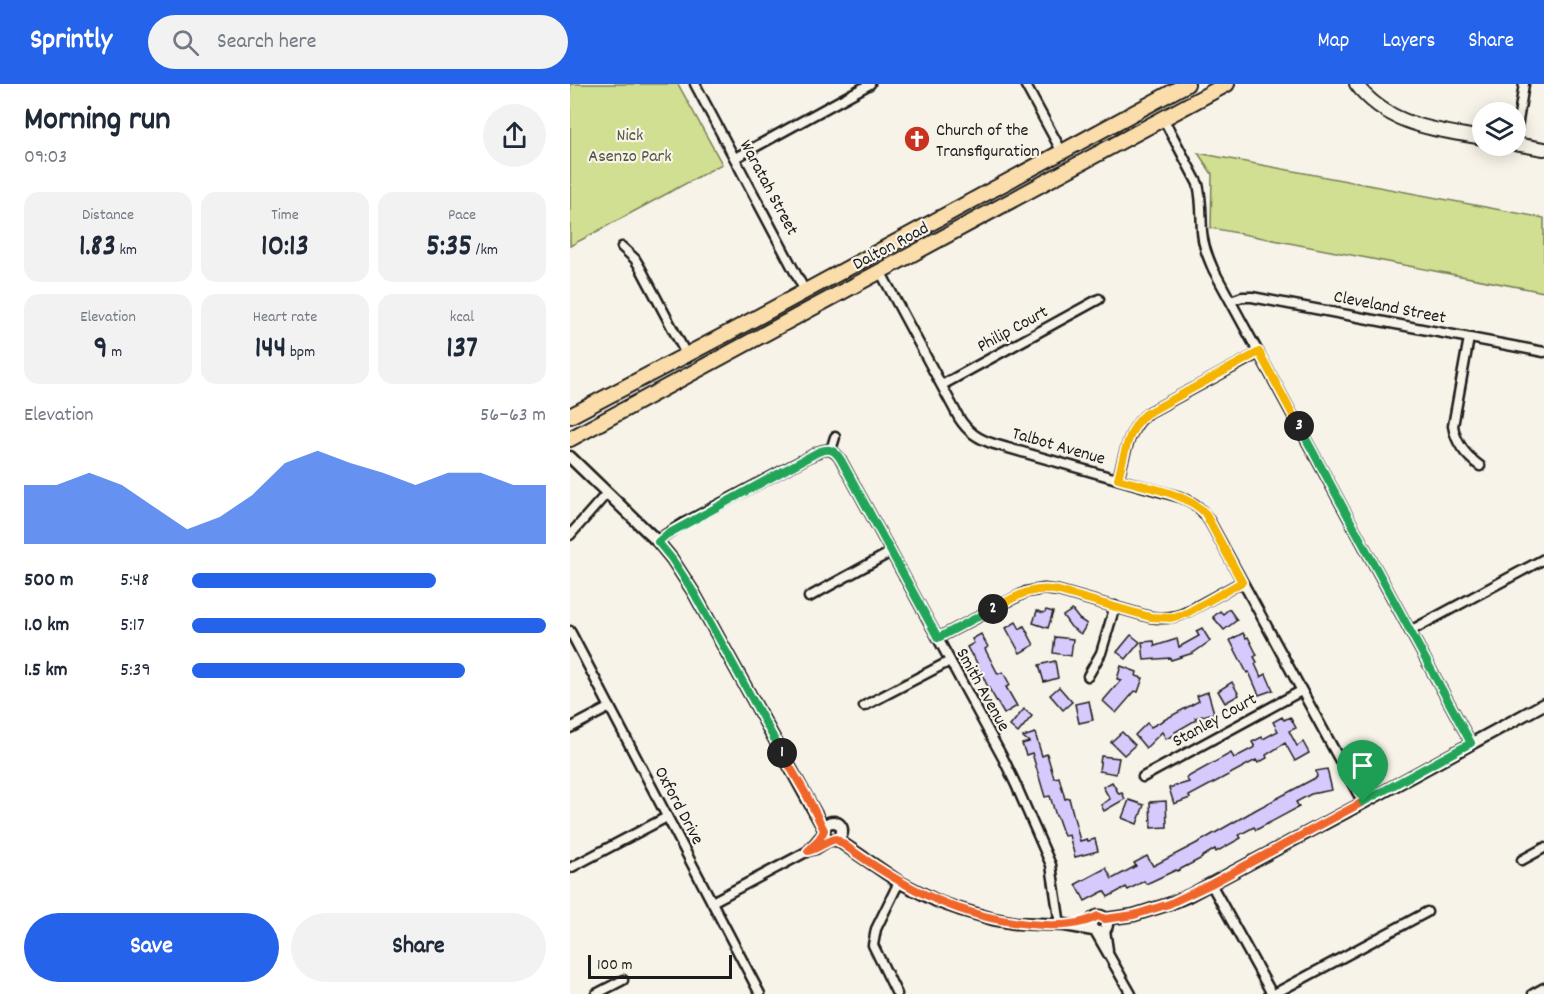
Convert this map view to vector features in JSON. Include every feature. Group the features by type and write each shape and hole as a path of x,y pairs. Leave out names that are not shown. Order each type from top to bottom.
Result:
{"main road":[{"name":"Dalton Road","path":"570,416 730,332 1187,84"},
{"name":"Dalton Road","path":"570,439 1227,84"},
{"path":"1356,84 1380,108 1398,118 1421,126 1472,136"},
{"path":"1526,145 1544,149"},
{"name":"Waratah Street","path":"805,291 814,307"}],"street":[{"name":"Waratah Street","path":"695,84 805,291"},
{"path":"1025,84 1062,152"},
{"path":"1521,102 1524,84"},
{"path":"735,158 865,85"},
{"path":"1163,118 1198,184 1202,202 1202,231 1207,256 1471,743"},
{"path":"622,246 641,269 686,354"},
{"name":"Talbot Avenue","path":"880,271 964,426 976,437 1180,497 1197,505 1205,513 1363,802"},
{"name":"Cleveland Street","path":"1231,302 1242,297 1252,297 1544,352"},
{"name":"Philip Court","path":"942,385 1099,299"},
{"path":"1469,338 1453,426 1465,455 1480,466"},
{"path":"1118,479 1133,431 1141,418 1259,352"},
{"path":"658,542 684,523 823,449 831,450 835,437"},
{"name":"Smith Avenue","path":"831,450 835,451 841,460 1004,760 1049,859 1063,925"},
{"path":"570,458 658,542 672,559 694,593 787,763 832,832 899,882 939,902 978,915 1015,922 1100,926 1169,904 1211,884 1544,704"},
{"path":"570,535 607,493"},
{"path":"809,597 891,552"},
{"path":"1410,631 1544,559"},
{"path":"938,638 1036,589 1059,591 1150,617 1171,618 1185,614 1242,582"},
{"path":"1088,676 1101,653 1114,606"},
{"name":"Oxford Drive","path":"570,631 760,994"},
{"path":"864,706 950,661"},
{"name":"Stanley Court","path":"1143,777 1301,690"},
{"path":"570,728 610,707"},
{"path":"570,868 667,817"},
{"path":"712,902 808,851 816,849 832,832"},
{"path":"1522,860 1544,848"},
{"path":"897,994 873,945 876,929 899,882"},
{"path":"1211,884 1273,994 1427,912"},
{"path":"1100,926 1109,953 1131,994"},
{"path":"596,994 623,980"},
{"path":"1533,994 1544,988"}],"green space":[{"name":"Nick Asenzo Park","path":"570,84 678,84 722,164 570,246"},
{"path":"1198,153 1544,218 1544,292 1211,228 1212,174"}],"building":[{"path":"1229,609 1237,620 1224,630 1213,617 1220,611 1223,614"},
{"path":"1046,610 1053,612 1048,628 1033,623 1037,611 1044,613"},
{"path":"1072,610 1079,619 1087,624 1081,634 1071,627 1063,616"},
{"path":"1016,622 1020,629 1024,626 1034,645 1020,653 1006,628"},
{"path":"1202,628 1210,641 1193,653 1171,660 1170,658 1144,660 1142,642 1154,641 1155,646 1177,639 1179,647 1199,636 1196,631"},
{"path":"1243,633 1246,638 1248,637 1257,655 1254,657 1257,662 1255,664 1261,677 1266,674 1273,690 1259,695 1249,672 1247,673 1230,640"},
{"path":"981,634 988,647 985,649 998,674 1003,672 1010,685 1006,687 1017,706 1004,714 967,647 974,643 972,639"},
{"path":"1131,635 1140,642 1126,659 1117,652"},
{"path":"1055,637 1073,639 1071,656 1053,653"},
{"path":"1055,661 1058,678 1044,682 1039,665"},
{"path":"1121,666 1137,672 1136,676 1143,678 1138,692 1135,691 1116,713 1103,701 1121,680 1117,679"},
{"path":"1232,682 1239,695 1225,703 1218,691"},
{"path":"1059,687 1072,702 1063,710 1050,695"},
{"path":"1208,692 1214,713 1195,718 1196,720 1166,739 1162,732 1146,748 1135,735 1147,723 1151,727 1199,701 1197,696"},
{"path":"1089,701 1093,720 1079,723 1075,704"},
{"path":"1024,709 1032,716 1018,733 1010,726"},
{"path":"1282,717 1284,720 1290,717 1296,728 1289,731 1297,746 1303,742 1309,753 1295,761 1285,743 1258,763 1256,760 1189,796 1190,798 1174,804 1169,788 1189,782 1186,778 1231,753 1234,758 1255,747 1252,742 1278,731 1273,722"},
{"path":"1122,732 1135,745 1124,755 1111,742"},
{"path":"1035,733 1042,756 1047,754 1054,778 1059,777 1065,799 1069,798 1080,841 1095,839 1098,851 1075,857 1069,835 1064,836 1050,796 1045,797 1032,753 1026,755 1022,744 1029,742 1023,737"},
{"path":"1101,756 1119,758 1116,774 1099,771"},
{"path":"1327,769 1332,790 1311,794 1296,802 1299,807 1256,830 1254,827 1239,835 1241,838 1216,852 1215,849 1177,871 1146,884 1144,881 1128,890 1126,887 1108,897 1104,891 1085,901 1076,884 1106,868 1112,879 1136,866 1134,863 1147,856 1153,866 1317,777 1316,771"},
{"path":"1112,782 1125,799 1104,811 1101,805 1110,799 1103,787"},
{"path":"1129,800 1144,805 1137,824 1122,818"},
{"path":"1166,801 1167,827 1151,828 1150,802"}],"place":[{"name":"Church of the Transfiguration","path":"917,139"}],"route":[{"path":"1259,352 1471,743 1363,802 1188,896 1154,910 1134,915 1105,919 1098,916 1094,919 1065,925 1038,925 993,919 939,902 899,882 836,839 808,851 824,830 694,593 658,542 684,523 823,449 827,449 835,451 841,460 938,638 1036,589 1051,589 1160,619 1178,617 1242,582 1205,513 1197,505 1180,497 1118,479 1128,442 1136,424 1146,414 1259,352"}]}
